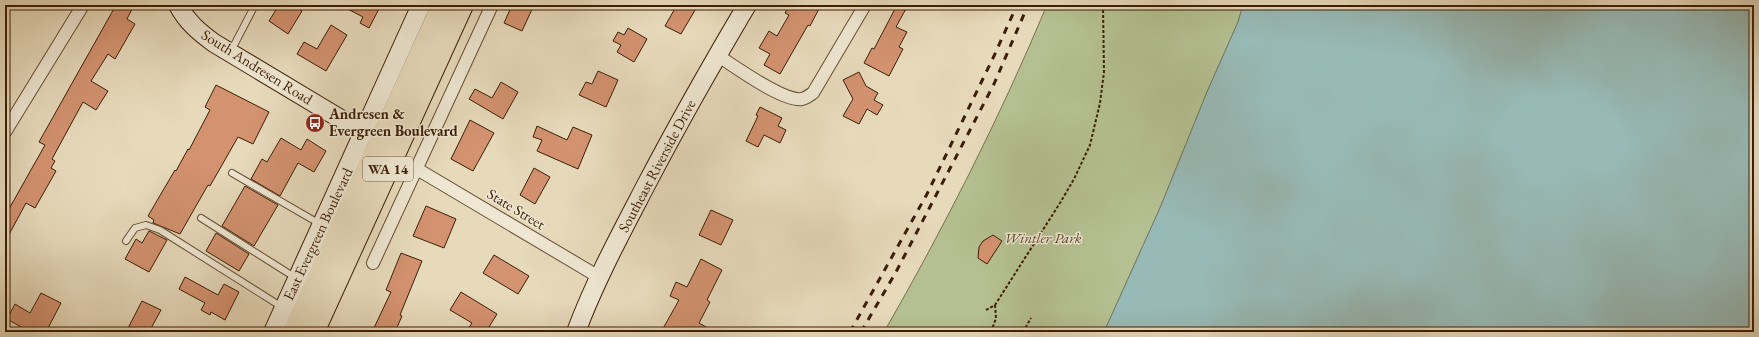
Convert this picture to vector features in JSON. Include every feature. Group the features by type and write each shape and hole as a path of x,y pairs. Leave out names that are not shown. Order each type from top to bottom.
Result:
{"highway":[{"name":"WA 14","path":"294,332 443,5"},
{"name":"WA 14","path":"313,332 462,5"}],"street":[{"path":"5,132 83,5"},
{"name":"South Andresen Road","path":"178,5 184,16 196,30 230,53 364,133"},
{"name":"East Evergreen Boulevard","path":"273,332 421,5"},
{"path":"373,262 492,5"},
{"name":"Southeast Riverside Drive","path":"576,332 599,276 654,169 717,55 747,5"},
{"path":"717,55 777,92 792,98 803,99 813,93 864,5"},
{"name":"State Street","path":"417,169 599,276"}],"lane":[{"path":"230,53 255,5"},
{"path":"232,173 322,225"},
{"path":"201,218 298,279"},
{"path":"126,241 135,228 146,225 160,230 284,308"}],"path":[{"path":"986,310 995,304 1060,203 1074,179 1090,144 1100,103 1104,72 1103,5"},
{"path":"991,332 996,318 995,304"},
{"path":"1023,332 1031,318"}],"green space":[{"name":"Wintler Park","path":"1047,5 1243,5 1238,22 1207,92 1160,208 1104,332 884,332 929,252 971,171"}],"water":[{"path":"1243,5 1754,5 1754,332 1104,332 1160,208 1207,92 1238,22"}],"building":[{"path":"116,5 134,5 127,19 135,24 115,59 108,54 91,81 108,91 96,110 83,102 52,159 55,161 51,168 56,171 35,208 26,203 5,242 5,216 45,145 39,142"},
{"path":"279,5 300,5 297,8 302,11 288,34 269,21"},
{"path":"340,5 381,5 369,28 360,23 363,17"},
{"path":"512,5 534,5 522,31 504,23"},
{"path":"677,5 698,5 681,34 665,26"},
{"path":"789,5 821,5 810,26 808,25 780,74 764,65 770,54 759,48 769,31 777,36 789,15 785,13"},
{"path":"897,5 908,5 896,27 907,32 899,47 903,49 889,76 864,63 872,48 874,49"},
{"path":"331,25 347,35 326,71 297,54 304,42 317,49"},
{"path":"628,28 647,39 634,62 617,52 621,45 613,41 618,32 624,35"},
{"path":"598,71 618,80 606,107 579,95 586,82 592,84"},
{"path":"859,72 866,86 878,93 874,100 883,105 877,115 867,109 859,124 843,116 853,99 843,80"},
{"path":"501,82 518,92 503,119 469,99 475,89 492,98"},
{"path":"216,85 269,112 253,144 238,137 180,234 153,223 154,220 148,216 188,149 189,150 210,110 205,107"},
{"path":"760,107 782,118 778,126 786,130 780,143 764,135 758,147 746,141 758,116 756,115"},
{"path":"470,120 494,133 473,171 451,159"},
{"path":"537,126 567,140 573,127 592,135 578,169 537,151 542,140 533,137"},
{"path":"281,138 301,150 307,139 326,151 314,172 298,163 280,196 251,179 262,159 267,162"},
{"path":"534,168 550,177 535,204 520,195"},
{"path":"245,186 278,205 254,246 222,226"},
{"path":"426,206 456,219 444,248 413,236"},
{"path":"711,210 733,220 721,245 699,235"},
{"path":"149,231 167,240 149,272 125,259 136,239 142,243"},
{"path":"216,233 249,254 239,271 206,251"},
{"path":"993,235 1002,241 987,264 978,258 979,247 983,241"},
{"path":"401,253 422,261 400,315 402,316 395,332 372,332 391,292 386,290"},
{"path":"494,255 529,276 518,294 483,273"},
{"path":"701,259 722,270 707,300 710,302 699,323 715,332 661,332 679,300 670,296 676,282 687,287"},
{"path":"185,277 218,295 224,284 239,292 225,320 211,312 210,315 201,310 205,303 179,289"},
{"path":"461,292 497,314 486,332 466,332 472,323 450,310"},
{"path":"41,293 61,303 46,332 30,332 7,319 15,304 30,313"},
{"path":"142,301 161,310 149,332 126,332"}],"railway":[{"path":"850,332 927,194 1017,5"},
{"path":"861,332 896,272 994,84 1028,5"}],"place":[{"name":"Andresen & Evergreen Boulevard","path":"315,123"}]}
